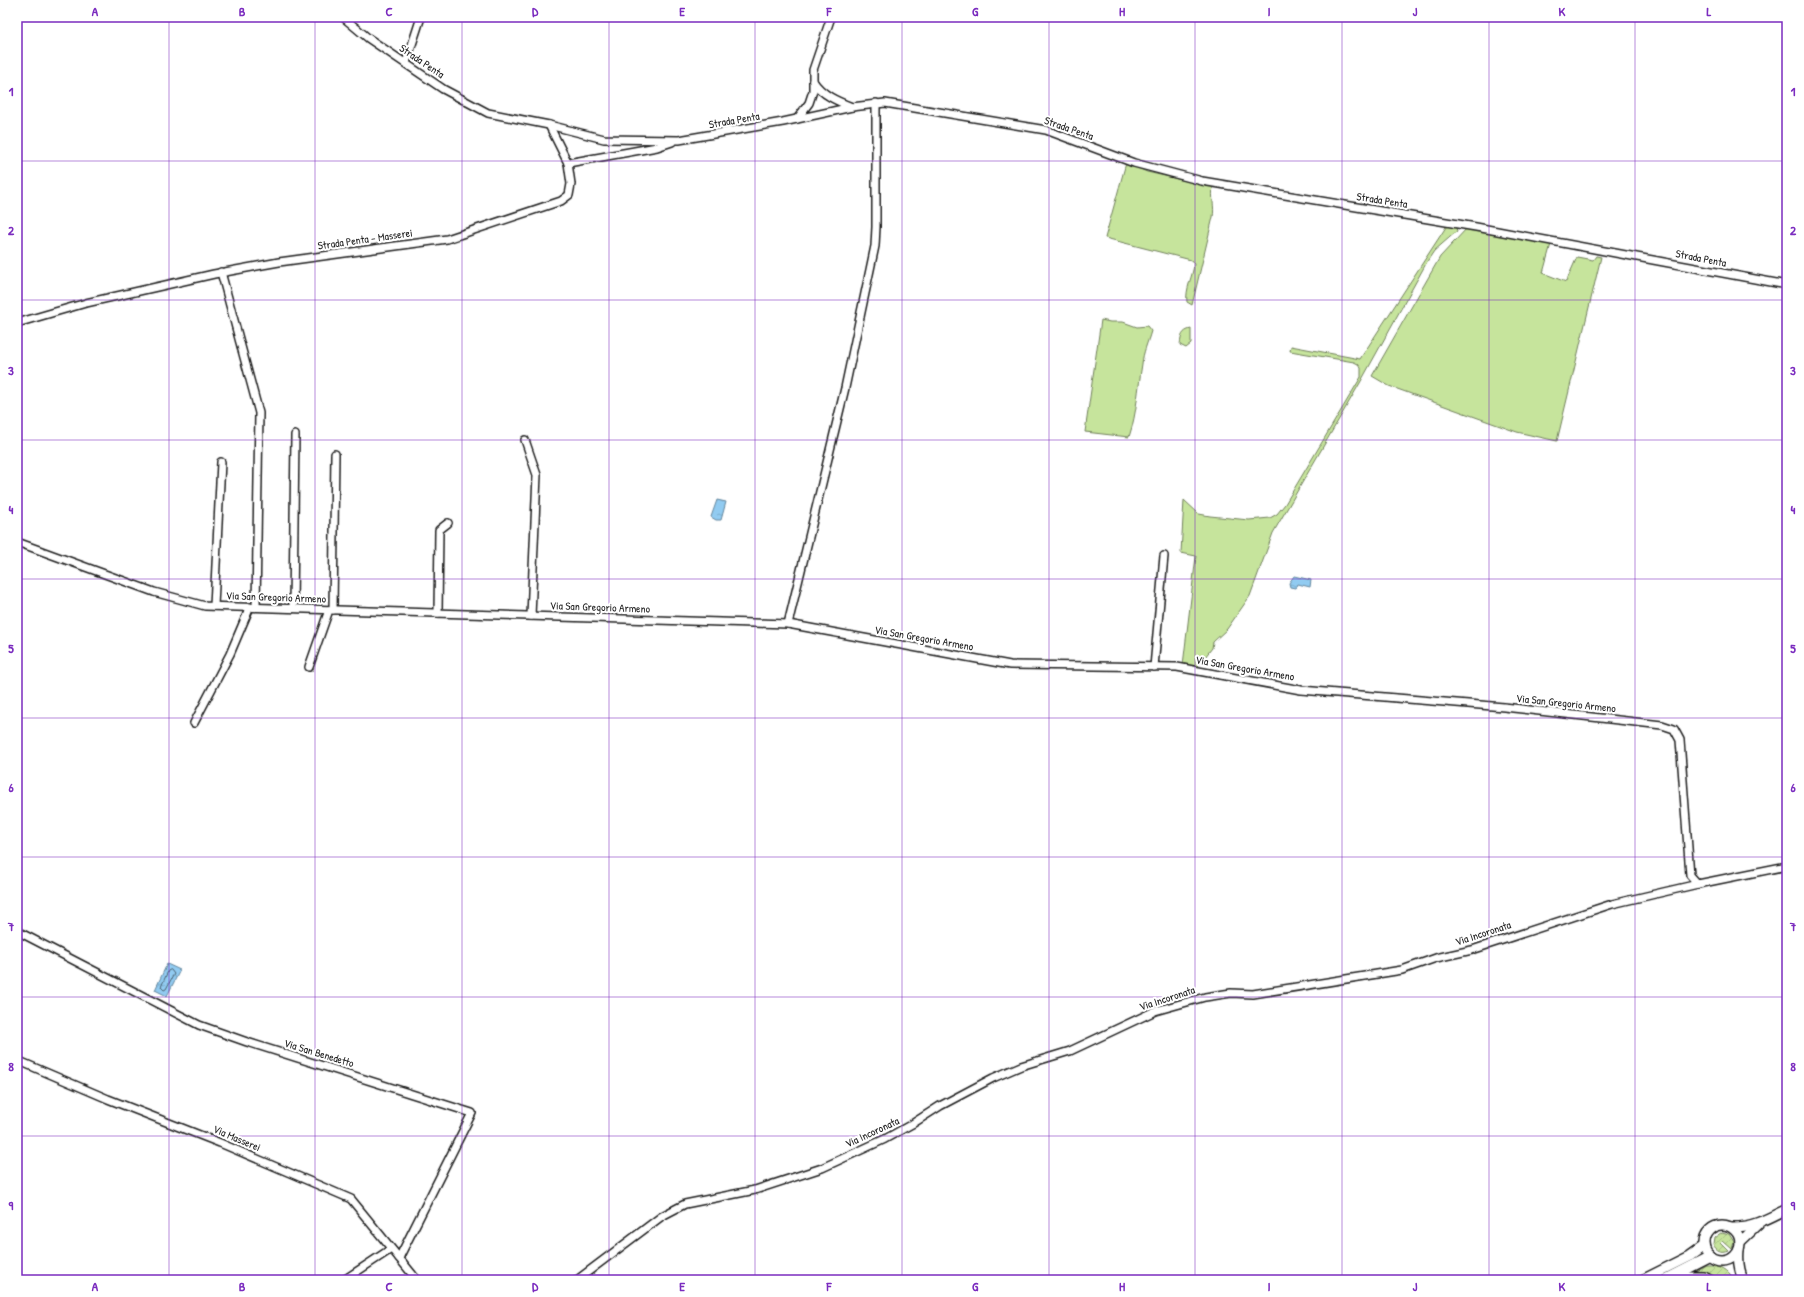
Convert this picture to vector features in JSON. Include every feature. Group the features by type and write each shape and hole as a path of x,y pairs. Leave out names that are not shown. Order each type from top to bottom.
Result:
{"main road":[{"path":"1742,1277 1721,1261 1710,1256 1704,1246 1704,1240 1709,1230 1720,1224 1742,1228 1762,1221 1787,1209"},
{"path":"1721,1261 1732,1258 1740,1245 1762,1221"},
{"path":"1731,1227 1739,1236 1740,1245 1738,1262 1742,1277"},
{"path":"1642,1280 1690,1256 1704,1246"},
{"path":"1664,1279 1710,1256"},
{"path":"1664,1279 1686,1275 1703,1276 1710,1280"}],"street":[{"name":"Strada Penta","path":"343,17 368,38 443,89 488,113 549,125 604,139 679,140 797,119 852,107 885,103 1046,130 1134,163 1202,181 1483,228 1787,285"},
{"path":"406,63 421,17"},
{"path":"797,119 809,103 813,81 813,70 832,17"},
{"path":"813,81 819,89 838,102 852,107"},
{"path":"788,624 845,388 874,246 876,227 876,103"},
{"path":"549,125 568,163 657,147 679,140"},
{"name":"Strada Penta - Masserei","path":"17,323 86,303 221,272 279,262 447,239 561,201 569,195 571,184 568,163"},
{"path":"194,723 253,607 258,413 221,272"},
{"path":"293,608 295,435"},
{"path":"525,440 537,475 531,616"},
{"path":"309,666 331,610 334,454"},
{"path":"214,606 221,462"},
{"path":"438,613 439,530 448,523"},
{"name":"Via San Gregorio Armeno","path":"17,542 154,592 193,604 331,610 788,624 1010,665 1177,667 1301,690 1512,708 1662,725 1674,729 1680,740 1690,875 1698,884"},
{"path":"1154,667 1164,556"},
{"name":"Via Incoronata","path":"577,1280 662,1216 685,1204 755,1190 822,1168 885,1139 940,1106 987,1081 1020,1066 1070,1051 1155,1011 1205,997 1231,993 1253,994 1402,970 1436,958 1472,950 1612,904 1698,884 1787,866"},
{"name":"Via San Benedetto","path":"17,931 199,1025 472,1113 399,1258"},
{"name":"Via Masserei","path":"17,1060 108,1099 220,1143 351,1199 417,1280"},
{"path":"344,1280 391,1249"}],"green space":[{"path":"1126,163 1147,172 1213,187 1213,217 1192,305 1187,302 1188,287 1194,264 1191,260 1105,238"},
{"path":"1451,226 1456,228 1457,231 1434,251 1428,260 1360,383 1273,533 1250,596 1227,629 1213,642 1212,648 1198,666 1183,665 1196,556 1181,553 1184,500 1199,514 1210,516 1249,520 1270,518 1277,514 1285,504 1361,377 1361,368 1354,362 1290,351 1291,346 1360,359 1446,227"},
{"path":"1467,228 1551,244 1543,273 1566,282 1577,257 1593,260 1596,256 1601,257 1557,441 1517,432 1389,386 1372,376 1440,257"},
{"path":"1101,320 1123,322 1137,327 1147,326 1151,331 1143,355 1136,410 1129,437 1085,432"},
{"path":"1191,329 1191,344 1186,348 1180,345 1182,334"},
{"path":"1722,1232 1729,1234 1734,1242 1732,1249 1723,1241 1721,1243 1729,1251 1720,1252 1713,1245 1714,1238"},
{"path":"1706,1265 1722,1268 1734,1280 1720,1280 1694,1271"}],"water":[{"path":"717,500 726,502 721,520 716,520 711,517"},
{"path":"1294,576 1311,580 1310,587 1298,584 1295,588 1290,587 1289,583"},
{"path":"167,964 180,970 167,996 155,990"}]}
